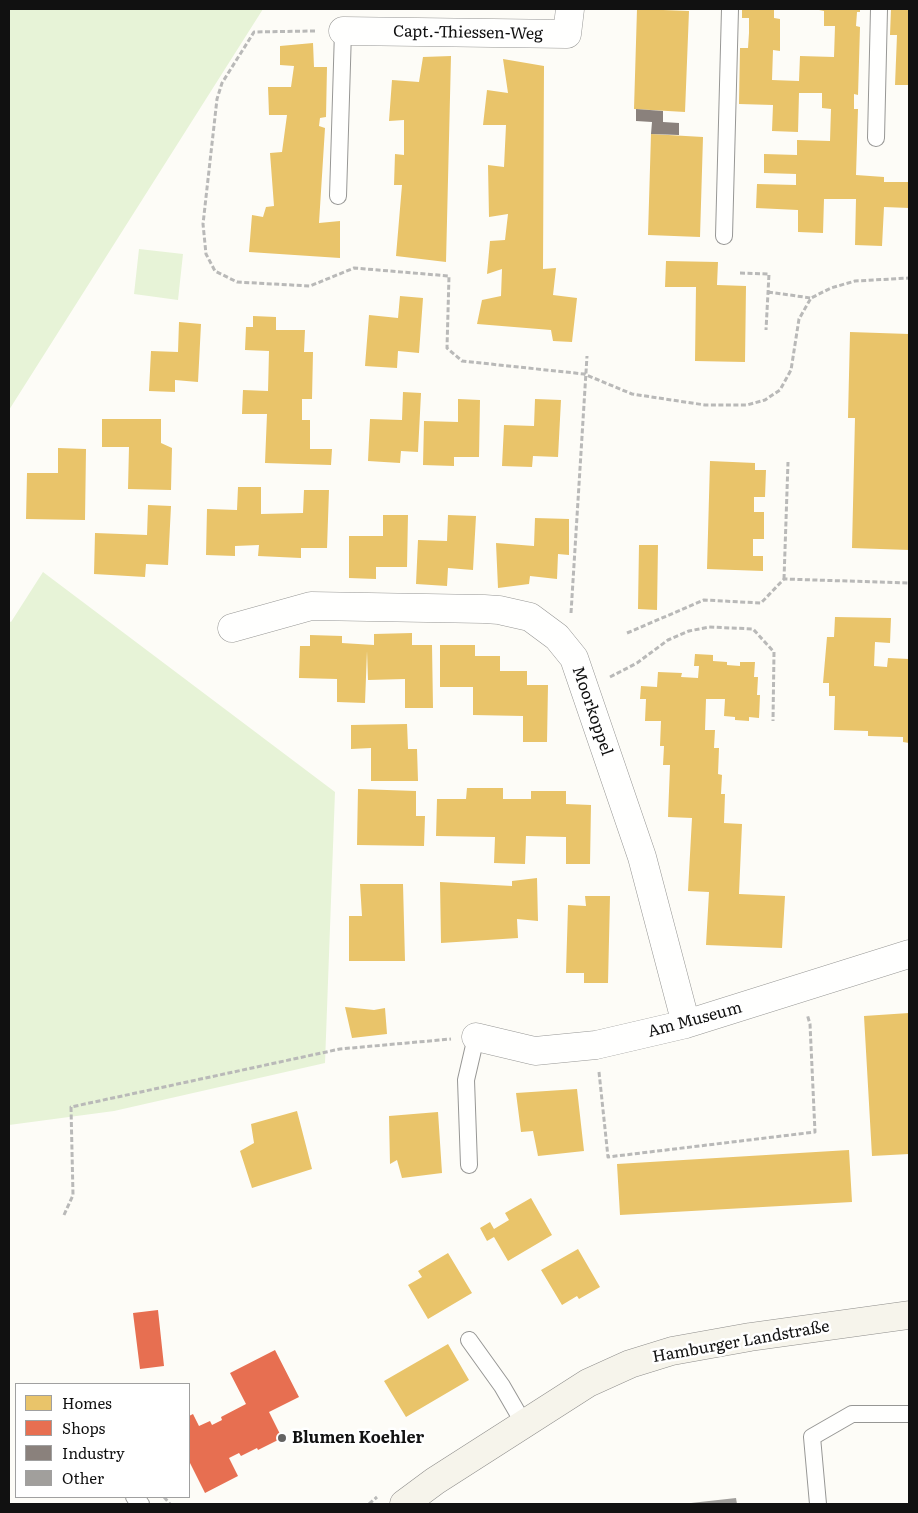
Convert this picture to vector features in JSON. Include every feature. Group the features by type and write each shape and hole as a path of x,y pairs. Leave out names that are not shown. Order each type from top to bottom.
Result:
{"main road":[{"name":"Hamburger Landstraße","path":"404,1504 435,1481 588,1383 630,1364 672,1352 760,1336 909,1315"}],"street":[{"name":"Capt.-Thiessen-Weg","path":"343,31 567,34 570,9"},
{"name":"Moorkoppel","path":"232,628 310,606 484,609 499,610 530,617 557,637 574,658 642,857 686,1024"},
{"name":"Am Museum","path":"476,1037 535,1051 596,1045 686,1024 909,954"}],"lane":[{"path":"724,236 730,9"},
{"path":"876,138 878,9"},
{"path":"338,196 343,31"},
{"path":"469,1166 466,1080 476,1037"},
{"path":"469,1340 502,1386 524,1424"},
{"path":"818,1504 812,1436 852,1414 909,1414"}],"path":[{"path":"343,31 254,32 222,84 217,99 203,224 206,254 215,271 237,282 310,286 354,268 449,276 447,348 462,361 584,374 632,394 705,405 747,405 765,400 780,390 791,370 800,319 811,298"},
{"path":"740,273 769,274 766,330"},
{"path":"768,292 811,298 831,288 855,281 909,278"},
{"path":"557,637 572,611 584,374 587,356"},
{"path":"627,633 704,600 761,603 784,579 788,462"},
{"path":"784,579 909,583"},
{"path":"584,689 637,663 668,640 689,631 709,627 753,629 774,652 773,721"},
{"path":"596,1045 608,1157 815,1132 810,1024 798,990"},
{"path":"64,1215 74,1195 71,1107 340,1049 476,1037"}],"green space":[{"path":"9,9 263,9 9,410"},
{"path":"139,249 183,254 178,300 134,294"},
{"path":"43,572 335,792 325,1063 114,1111 9,1125 9,621 11,622"}],"building: Homes":[{"path":"637,9 689,11 685,112 634,109"},
{"path":"742,9 774,9 774,18 780,19 780,51 773,50 772,80 799,81 800,56 834,57 835,26 824,26 824,11 814,9 860,9 860,12 857,12 856,26 860,27 858,95 854,94 854,109 858,109 856,175 884,177 884,182 909,182 909,208 884,207 882,246 855,245 856,199 824,199 823,233 798,232 798,210 756,208 757,184 796,185 796,174 764,173 764,154 797,155 797,140 830,141 831,109 822,108 822,93 799,93 798,132 772,131 773,105 739,104 740,48 748,48 749,33 749,18 742,18"},
{"path":"891,9 909,9 909,85 895,85 897,35 890,35"},
{"path":"313,43 314,67 327,67 326,117 320,118 319,126 325,128 319,223 340,221 340,258 249,252 252,215 263,217 266,207 274,206 270,153 282,152 287,115 269,115 268,87 291,87 294,66 280,65 280,46"},
{"path":"451,56 446,262 396,256 402,185 394,185 395,154 404,155 404,120 389,121 392,80 419,82 423,57"},
{"path":"503,59 544,66 543,269 556,268 553,295 577,298 572,342 553,341 551,330 477,324 482,300 501,296 502,269 487,274 490,241 505,240 508,214 489,217 488,165 504,167 506,125 483,125 487,90 508,93"},
{"path":"651,134 703,137 700,237 648,235"},
{"path":"666,261 718,262 717,285 746,286 745,362 695,361 696,287 665,287"},
{"path":"400,296 423,298 419,353 398,351 397,368 365,366 369,315 398,318"},
{"path":"253,316 276,317 276,330 305,330 304,352 313,352 312,399 302,399 302,420 310,420 310,449 332,449 331,465 265,463 267,414 242,414 243,390 268,391 269,351 245,350 246,327 253,327"},
{"path":"179,322 201,324 198,382 175,380 175,392 149,391 151,351 178,352"},
{"path":"850,332 909,334 909,550 852,548 855,418 848,418"},
{"path":"403,392 421,393 418,452 401,451 400,463 368,461 370,419 402,420"},
{"path":"458,399 480,400 479,457 454,457 454,466 423,465 424,421 458,422"},
{"path":"535,399 561,400 558,457 533,456 532,467 502,466 504,425 534,426"},
{"path":"102,419 161,419 161,443 172,448 171,490 128,489 129,447 102,447"},
{"path":"58,448 86,449 85,520 26,519 27,473 58,473"},
{"path":"710,461 755,463 755,470 766,470 765,497 754,497 754,512 764,512 764,539 753,539 753,556 763,556 763,571 707,569"},
{"path":"238,487 261,487 261,514 303,513 304,490 329,490 327,548 301,548 301,558 258,556 259,545 235,546 235,556 206,555 207,509 237,510"},
{"path":"148,505 171,506 168,565 146,564 145,577 94,574 95,533 147,535"},
{"path":"383,515 408,515 407,567 376,567 376,579 349,578 349,536 383,536"},
{"path":"448,515 476,516 473,570 448,568 447,586 416,584 418,540 447,541"},
{"path":"535,518 569,519 569,555 558,554 557,579 530,576 529,584 498,588 496,543 534,546"},
{"path":"639,545 658,545 657,610 638,609"},
{"path":"835,617 891,618 890,643 875,642 874,666 887,667 888,658 909,659 909,743 903,742 903,737 868,736 868,731 834,730 835,696 829,696 829,683 823,683 827,637 834,637"},
{"path":"412,633 412,645 432,645 433,708 405,708 405,679 368,680 367,651 365,703 337,702 337,679 299,678 300,646 310,646 310,635 342,636 342,643 374,645 374,634"},
{"path":"440,645 475,645 475,656 500,656 500,671 527,671 527,685 548,685 547,742 523,742 523,716 473,715 473,687 440,687"},
{"path":"695,654 713,655 713,661 727,662 727,665 740,666 740,662 755,662 754,677 758,677 757,695 760,695 759,718 749,717 749,721 735,720 735,717 724,716 725,699 706,699 705,730 715,730 714,748 719,748 718,774 722,775 721,794 725,794 724,823 742,824 739,894 785,896 782,948 706,945 709,892 688,891 692,818 668,817 670,765 663,765 664,746 660,746 661,721 645,721 646,699 640,699 641,686 657,687 658,672 682,673 681,677 698,678 699,666 694,666"},
{"path":"407,724 408,749 417,749 418,781 371,781 371,748 351,749 351,725"},
{"path":"467,788 503,788 503,799 531,799 531,791 566,791 566,804 591,805 590,864 566,864 566,837 526,836 525,864 494,863 495,837 436,836 437,799 466,799"},
{"path":"358,789 416,791 416,816 425,816 424,846 357,845"},
{"path":"537,878 538,921 517,919 518,938 441,943 440,882 512,886 512,881"},
{"path":"360,884 403,884 405,961 349,961 349,916 362,916"},
{"path":"585,896 610,896 608,983 584,983 584,973 566,973 568,905 586,906"},
{"path":"345,1007 374,1010 385,1008 387,1034 352,1038"},
{"path":"909,1013 909,1154 872,1156 864,1016"},
{"path":"577,1089 584,1151 538,1156 533,1131 521,1132 516,1093"},
{"path":"297,1111 312,1169 252,1188 240,1151 254,1143 251,1124"},
{"path":"438,1112 442,1173 402,1178 397,1160 390,1164 389,1116"},
{"path":"849,1150 852,1202 620,1215 617,1164"},
{"path":"531,1198 552,1235 508,1261 494,1237 487,1241 480,1228 490,1222 494,1229 509,1220 505,1213"},
{"path":"578,1249 600,1287 579,1299 577,1296 562,1305 541,1270"},
{"path":"448,1253 472,1293 428,1319 408,1285 422,1277 418,1271"},
{"path":"448,1344 469,1380 406,1417 384,1381"}],"building: Shops":[{"path":"158,1310 164,1366 140,1369 133,1313"},
{"path":"275,1350 299,1397 269,1412 282,1438 258,1450 257,1448 241,1456 239,1453 229,1458 238,1476 205,1493 190,1463 190,1416 193,1414 199,1426 210,1421 212,1425 222,1420 221,1417 246,1404 230,1373"}],"building: Industry":[{"path":"636,109 663,111 663,122 679,123 679,135 651,134 652,122 636,121"}],"building: Other":[{"path":"736,1498 737,1504 691,1504 691,1503"}],"place":[{"name":"Blumen Koehler","path":"282,1438"}]}
